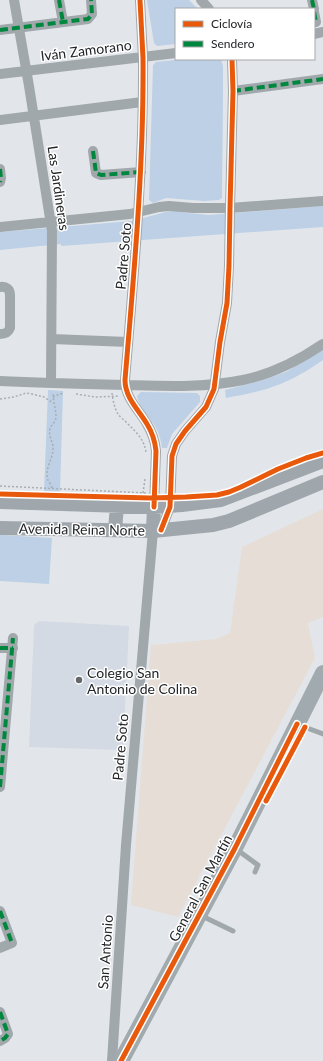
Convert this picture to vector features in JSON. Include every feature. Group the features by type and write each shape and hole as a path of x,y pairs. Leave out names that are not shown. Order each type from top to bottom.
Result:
{"main road":[{"name":"General San Martín","path":"121,1061 234,848 323,673"}],"street":[{"name":"Las Jardineras","path":"14,0 51,222 51,383"},
{"path":"59,0 63,22"},
{"path":"0,30 88,19 92,14 91,0"},
{"name":"Padre Soto","path":"140,0 143,58 141,172 125,385 135,407 148,424 155,443 154,499"},
{"path":"201,0 208,8"},
{"path":"315,16 316,22"},
{"name":"Iván Zamorano","path":"0,74 175,54"},
{"name":"Padre Soto","path":"126,845 157,531 170,506 172,456 176,444 206,407 214,389 227,303 233,91 232,60"},
{"path":"233,91 323,79"},
{"path":"0,120 142,102"},
{"path":"93,151 96,173 101,175 141,172"},
{"path":"0,169 2,178 0,182"},
{"path":"0,227 130,214 169,206 230,208 323,201"},
{"path":"0,287 8,288 9,290 10,328 8,332 0,334"},
{"path":"52,339 128,342"},
{"path":"0,381 183,386 243,380 286,366 302,358 323,344"},
{"name":"Avenida Reina Norte","path":"0,502 118,502 154,499 170,506 221,500 323,461"},
{"name":"Avenida Reina Norte","path":"0,528 157,531 213,525 229,521 323,482"},
{"path":"154,499 157,531"},
{"path":"115,530 118,502"},
{"path":"0,648 13,643 0,787"},
{"name":"San Antonio","path":"112,1061 126,845"},
{"path":"0,911 12,943 0,948"},
{"path":"0,1012 8,1034 0,1041"}],"lane":[{"path":"297,724 323,734"},
{"path":"234,848 258,865 255,872"},
{"path":"199,914 233,930"}],"path":[{"path":"51,383 56,416 51,427 50,439 53,446 53,451 48,468 47,479 53,489"},
{"path":"112,385 112,399 115,408 119,415 136,431 142,439 146,457"},
{"path":"0,399 26,393 44,397 54,404"},
{"path":"53,397 68,393"},
{"path":"74,393 95,397 129,396"},
{"path":"143,493 145,479"},
{"path":"0,486 143,493 154,499"},
{"path":"118,502 154,499"}],"shaded area":[{"path":"147,0 189,0 197,8 175,8 175,44 157,46 154,43"},
{"path":"175,60 221,60 223,66 222,198 219,200 204,201 166,198 153,203 149,200 153,65 156,62"},
{"path":"323,206 323,227 61,246 61,244 0,250 0,232 132,221 175,211 209,215"},
{"path":"323,349 323,360 291,380 263,390 226,398 225,390 260,381 286,372"},
{"path":"48,390 63,391 60,492 44,492"},
{"path":"141,392 197,393 200,396 200,402 172,434 167,448 162,448 160,437 153,422 144,411 138,400 137,396"},
{"path":"323,509 323,617 308,623 315,658 178,917 131,905 151,645 216,639 230,633 242,547"},
{"path":"0,535 52,538 49,584 0,581"},
{"name":"Colegio San Antonio de Colina","path":"39,621 129,626 123,750 29,747 34,625"}],"marked path":[{"path":"59,0 63,22"},
{"path":"0,30 88,19 92,14 91,0"},
{"path":"312,0 314,8"},
{"path":"315,17 316,22"},
{"path":"233,91 323,79"},
{"path":"93,151 96,173 101,175 141,172"},
{"path":"0,169 0,182"},
{"path":"0,787 13,638"},
{"path":"0,648 13,648"},
{"path":"0,911 12,943"},
{"path":"0,1012 8,1034 0,1041"}],"cycle path":[{"path":"140,0 143,58 142,138 138,219 125,380 127,392 133,404 149,427 155,444 154,507"},
{"path":"161,530 170,507 172,456 176,444 206,407 214,389 227,303 233,91 232,60"},
{"path":"0,494 150,498 217,495 241,487 278,469 323,453"},
{"path":"121,1061 235,848 297,724"},
{"path":"266,801 305,727"}],"place":[{"name":"Colegio San Antonio de Colina","path":"79,680"}]}
